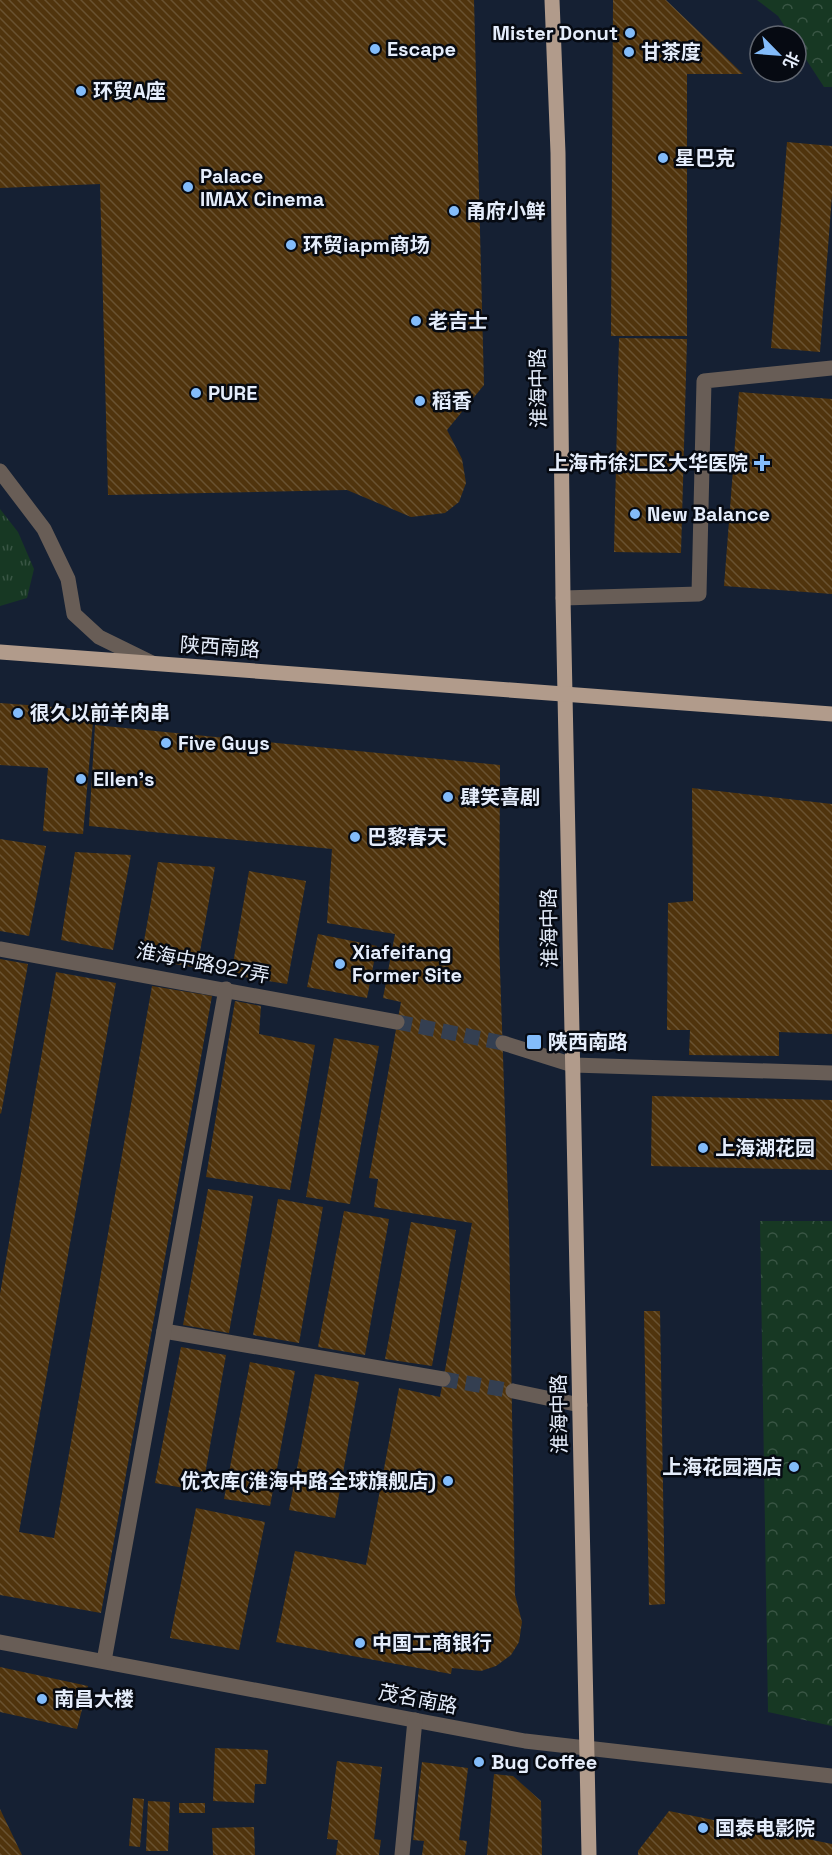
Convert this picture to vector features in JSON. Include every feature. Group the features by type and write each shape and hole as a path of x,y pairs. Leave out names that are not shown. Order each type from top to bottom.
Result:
{"main road":[{"name":"淮海中路","path":"552,0 558,153 563,598 589,1855"},
{"name":"陕西南路","path":"0,652 832,714"}],"street":[{"path":"563,598 699,594 704,381 832,368"},
{"path":"0,471 44,529 68,579 74,614 99,637 152,663"},
{"name":"淮海中路927弄","path":"0,949 397,1022"},
{"path":"104,1661 226,989"},
{"path":"503,1043 573,1065 832,1072"},
{"path":"164,1331 443,1379"},
{"path":"513,1391 580,1405"},
{"name":"茂名南路","path":"0,1642 525,1741 832,1776"},
{"path":"402,1855 415,1720"}],"green space":[{"path":"757,0 832,0 832,87 824,87 808,62 808,24 783,24 778,16"},
{"path":"0,509 18,532 34,569 27,598 0,606"},
{"name":"上海花园酒店","path":"760,1221 832,1221 832,1726 768,1712"}],"building":[{"name":"环贸iapm商场","path":"0,0 474,0 484,385 447,430 462,459 466,483 459,502 445,513 411,517 347,490 108,495 100,184 0,188"},
{"path":"613,0 666,0 743,74 687,74 687,336 611,336"},
{"path":"787,142 832,146 832,195 820,352 771,348"},
{"path":"619,338 687,339 681,553 614,552"},
{"path":"739,392 832,399 832,594 724,586"},
{"path":"0,703 94,710 83,834 43,831 48,768 0,765"},
{"path":"95,725 500,765 499,941 509,1230 515,1595 522,1622 519,1642 511,1655 496,1666 481,1671 452,1668 451,1674 276,1642 295,1551 366,1565 399,1388 440,1397 472,1223 374,1207 378,1179 369,1178 401,1002 383,998 395,934 327,923 332,849 89,826"},
{"path":"692,788 832,804 832,1034 779,1032 779,1056 689,1055 690,1030 667,1030 668,903 693,901"},
{"path":"0,839 46,846 29,936 0,931"},
{"path":"75,852 131,855 113,950 61,940"},
{"path":"158,862 215,867 197,968 141,958"},
{"path":"249,871 306,881 287,984 231,975"},
{"path":"318,934 377,946 367,998 307,987"},
{"path":"0,959 28,964 1,1114 0,1113"},
{"path":"56,972 116,983 19,1532 54,1538 152,986 212,996 101,1613 0,1595 0,1294"},
{"path":"235,1001 261,1006 259,1034 315,1045 290,1190 206,1177"},
{"path":"334,1038 379,1046 350,1204 306,1197"},
{"path":"652,1096 832,1100 832,1170 651,1166"},
{"path":"208,1189 253,1196 229,1333 183,1325"},
{"path":"278,1199 323,1207 299,1343 253,1335"},
{"path":"344,1211 389,1219 365,1355 318,1347"},
{"path":"411,1222 456,1230 432,1366 385,1359"},
{"path":"644,1311 660,1311 665,1604 649,1605"},
{"path":"181,1347 226,1355 202,1491 155,1483"},
{"path":"250,1362 295,1371 270,1506 224,1499"},
{"path":"315,1374 359,1382 335,1518 289,1510"},
{"path":"196,1508 265,1522 239,1650 170,1638"},
{"name":"南昌大楼","path":"0,1667 88,1686 77,1729 0,1712"},
{"path":"215,1748 268,1750 266,1784 255,1784 254,1803 213,1801"},
{"path":"337,1761 382,1767 374,1839 381,1840 379,1855 336,1855 338,1840 327,1839"},
{"path":"422,1762 468,1768 459,1840 467,1841 465,1855 422,1855 424,1841 413,1840"},
{"path":"494,1774 513,1776 541,1801 542,1855 487,1855"},
{"path":"133,1798 144,1799 140,1847 129,1846"},
{"path":"148,1801 170,1802 168,1851 146,1851"},
{"path":"179,1803 205,1803 205,1813 179,1813"},
{"path":"0,1809 22,1855 0,1855"},
{"name":"国泰电影院","path":"669,1811 832,1844 832,1855 638,1855 638,1851"},
{"path":"254,1827 255,1855 213,1855 212,1828"}],"tunnel":[{"path":"397,1022 503,1043"},
{"path":"443,1379 513,1391"}],"place":[{"name":"Mister Donut","path":"630,33"},
{"name":"Escape","path":"375,49"},
{"name":"甘茶度","path":"629,52"},
{"name":"环贸A座","path":"81,91"},
{"name":"星巴克","path":"663,158"},
{"name":"Palace IMAX Cinema","path":"188,187"},
{"name":"甬府小鲜","path":"454,211"},
{"name":"环贸iapm商场","path":"291,245"},
{"name":"老吉士","path":"416,321"},
{"name":"PURE","path":"196,393"},
{"name":"稻香","path":"420,401"},
{"name":"上海市徐汇区大华医院","path":"762,463"},
{"name":"New Balance","path":"635,514"},
{"name":"很久以前羊肉串","path":"18,713"},
{"name":"Five Guys","path":"166,743"},
{"name":"Ellen's","path":"81,779"},
{"name":"肆笑喜剧","path":"448,797"},
{"name":"巴黎春天","path":"355,837"},
{"name":"Xiafeifang Former Site","path":"340,964"},
{"name":"陕西南路","path":"534,1042"},
{"name":"上海湖花园","path":"703,1148"},
{"name":"上海花园酒店","path":"794,1467"},
{"name":"优衣库(淮海中路全球旗舰店)","path":"448,1481"},
{"name":"中国工商银行","path":"360,1643"},
{"name":"南昌大楼","path":"42,1699"},
{"name":"Bug Coffee","path":"479,1762"},
{"name":"国泰电影院","path":"703,1828"}]}
